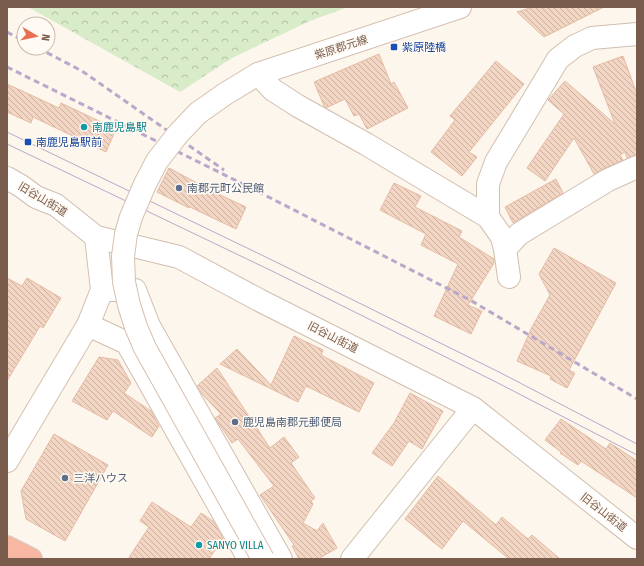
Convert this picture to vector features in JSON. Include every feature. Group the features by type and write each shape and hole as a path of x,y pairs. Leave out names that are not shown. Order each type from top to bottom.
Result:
{"highway":[{"path":"7,547 31,559"}],"street":[{"name":"紫原郡元線","path":"263,559 144,348 129,305 124,282 123,256 126,234 131,217 157,161 178,134 198,113 225,94 258,74 460,7"},
{"path":"488,217 488,184 496,162 558,59 574,46 592,38 637,34"},
{"path":"258,74 273,90 298,106 366,144 488,217 502,237 509,277"},
{"path":"505,249 519,234 608,180 637,167"},
{"name":"旧谷山街道","path":"7,178 22,186 36,197 56,205 96,237 179,257 258,300 473,408 637,538"},
{"path":"9,453 88,326 102,290 96,237"},
{"path":"102,290 135,290 149,326 281,559"},
{"path":"88,326 127,343 250,559"},
{"path":"352,559 473,408"},
{"path":"207,484 232,472"}],"green space":[{"path":"28,7 348,7 310,21 232,58 180,92 56,23 56,16 44,16"}],"building":[{"path":"533,7 604,7 544,37 517,12"},
{"path":"379,54 391,84 394,82 408,108 367,129 359,114 354,116 345,99 326,108 314,82"},
{"path":"623,56 637,94 637,155 627,158 625,152 620,155 623,160 594,174 574,138 545,181 527,168 564,114 548,100 565,81 615,124 593,67"},
{"path":"496,61 524,84 469,152 477,157 462,176 431,152 455,120 450,116"},
{"path":"7,84 59,108 61,103 116,129 106,152 33,117 31,123 7,112"},
{"path":"169,168 201,186 246,207 236,229 157,192"},
{"path":"556,179 563,193 513,223 505,207"},
{"path":"394,183 421,196 415,207 462,231 459,237 494,259 494,263 468,305 482,311 471,334 434,316 458,264 421,245 426,234 380,210"},
{"path":"554,248 616,283 569,370 575,373 567,388 550,379 551,376 517,361 532,327 550,295 539,274"},
{"path":"7,278 22,286 27,278 61,298 43,328 40,326 7,381"},
{"path":"294,336 323,350 321,355 374,383 359,412 306,386 298,402 220,364 237,349 271,385"},
{"path":"99,357 118,360 131,383 124,393 151,411 159,426 152,437 113,411 107,420 72,401"},
{"path":"217,368 270,448 284,437 299,457 291,463 315,498 311,501 313,504 303,523 317,531 323,523 337,548 318,559 299,559 292,546 294,545 260,495 274,486 238,439 232,443 215,418 221,414 202,394 197,386"},
{"path":"410,393 443,411 422,449 409,441 392,466 372,453 394,423"},
{"path":"561,419 606,449 610,443 637,461 637,498 581,461 578,465 560,453 561,452 545,440"},
{"name":"三洋ハウス","path":"54,434 108,465 65,541 26,519 21,491"},
{"path":"438,476 496,525 502,517 528,539 532,535 560,559 509,559 463,521 442,549 405,519"},
{"path":"152,502 191,527 201,513 213,521 223,538 209,559 128,559 149,527 140,521"}],"tram line":[{"path":"7,132 499,372 637,444"},
{"path":"7,144 272,271 494,381 637,455"}],"railway":[{"path":"7,32 16,37"},
{"path":"53,56 82,71 224,170"},
{"path":"7,67 249,187 470,300 637,399"}],"place":[{"name":"紫原陸橋","path":"394,47"},
{"name":"南鹿児島駅","path":"84,127"},
{"name":"南鹿児島駅前","path":"28,142"},
{"name":"南郡元町公民館","path":"179,188"},
{"name":"鹿児島南郡元郵便局","path":"235,422"},
{"name":"三洋ハウス","path":"65,478"},
{"name":"SANYO VILLA","path":"199,545"}]}
